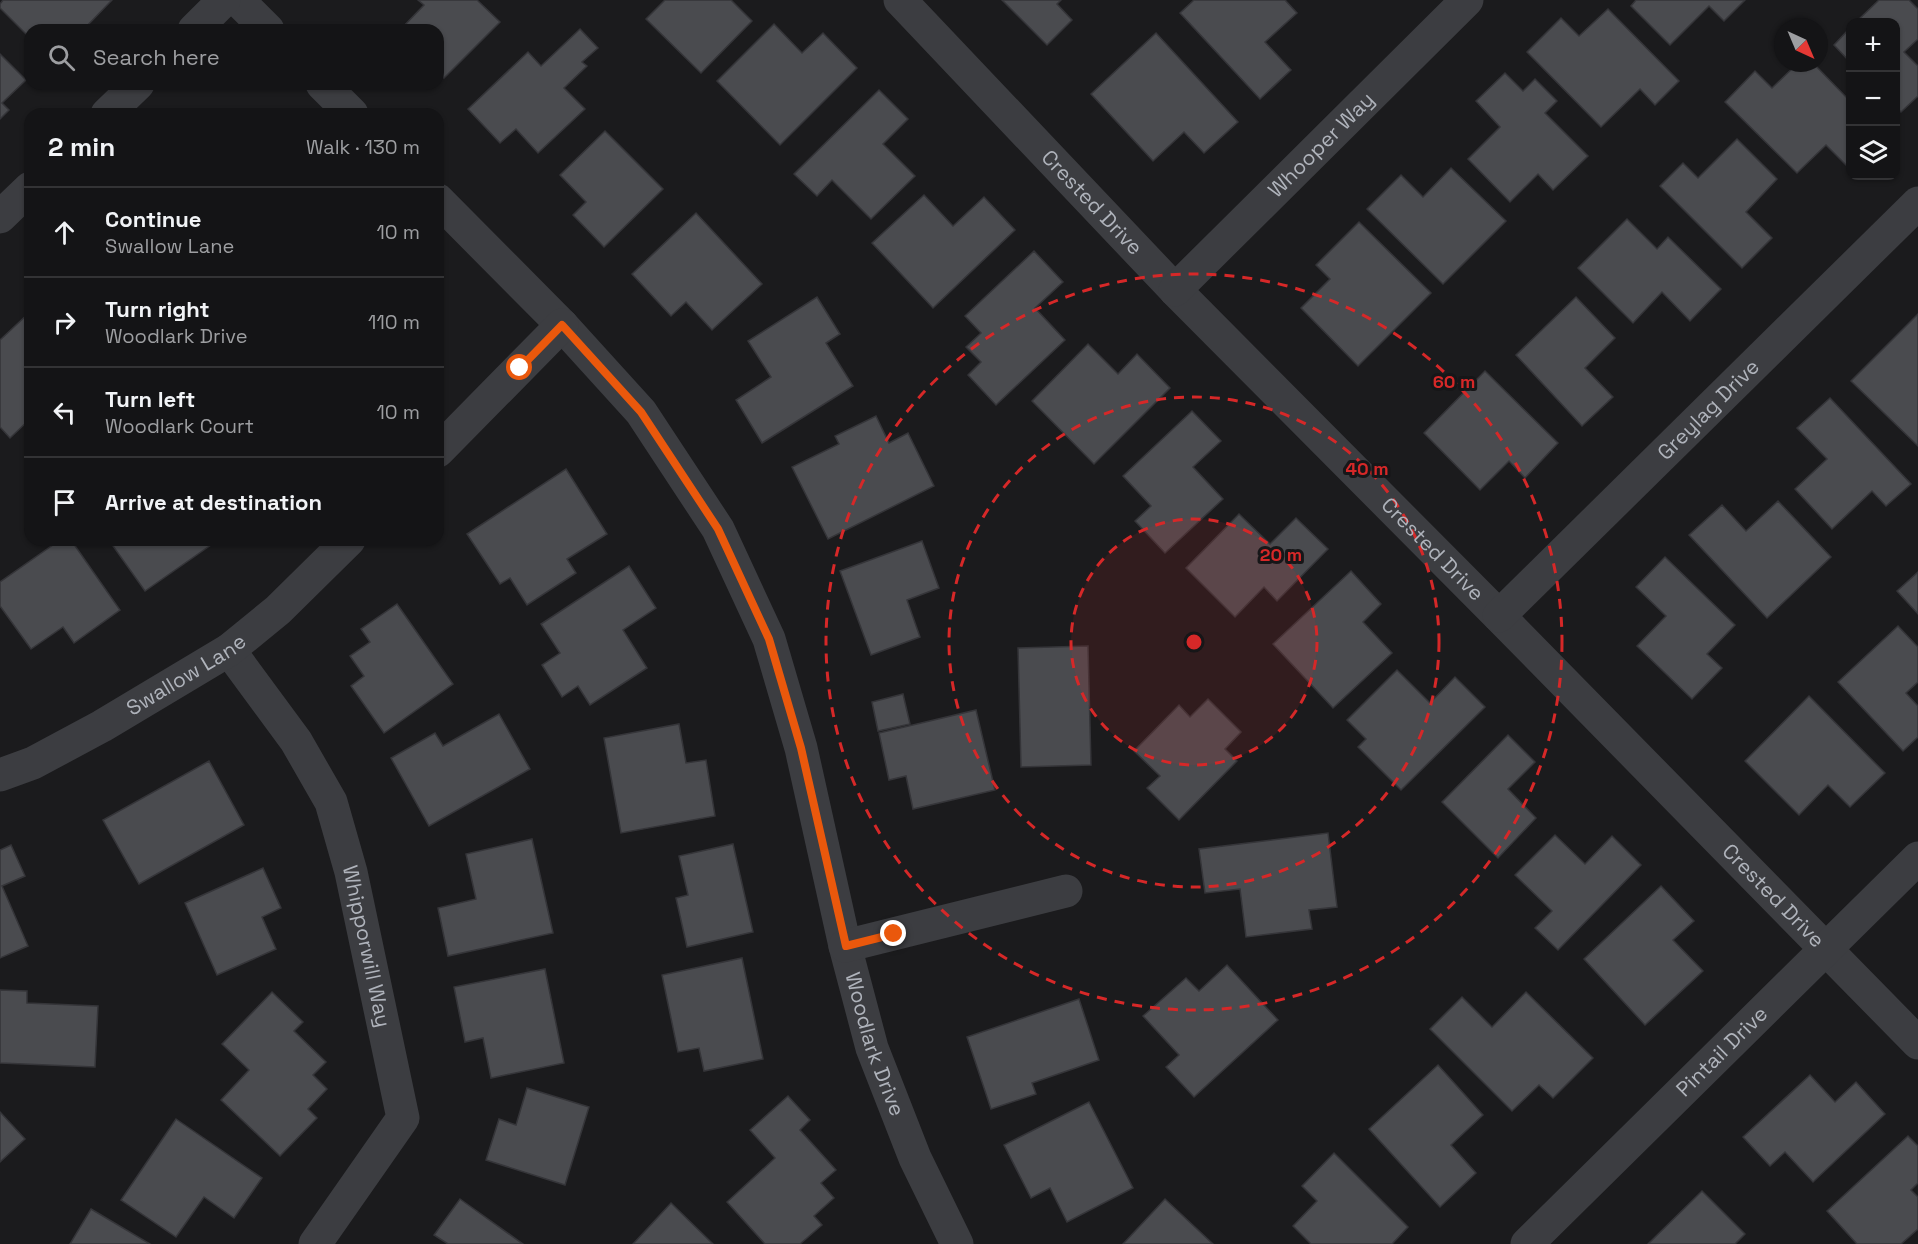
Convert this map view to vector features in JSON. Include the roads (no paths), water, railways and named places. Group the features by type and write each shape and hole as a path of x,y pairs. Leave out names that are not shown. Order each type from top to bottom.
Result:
{"street":[{"path":"200,24 224,0"},
{"path":"238,0 262,24"},
{"name":"Crested Drive","path":"900,0 1175,290 1918,1043"},
{"name":"Whooper Way","path":"1175,290 1467,0"},
{"path":"113,108 132,90"},
{"path":"328,90 346,108"},
{"path":"0,217 24,194"},
{"name":"Greylag Drive","path":"1499,616 1918,203"},
{"name":"Woodlark Drive","path":"444,206 562,325 641,412 718,529 769,639 801,748 846,946 872,1048 915,1158 953,1243"},
{"path":"444,445 562,325"},
{"name":"Swallow Lane","path":"0,776 33,763 102,726 229,650 278,610 343,546"},
{"name":"Whipporwill Way","path":"229,650 296,741 331,802 351,873 403,1118 315,1244"},
{"name":"Pintail Drive","path":"1527,1244 1918,858"},
{"path":"846,946 1066,891"}]}
